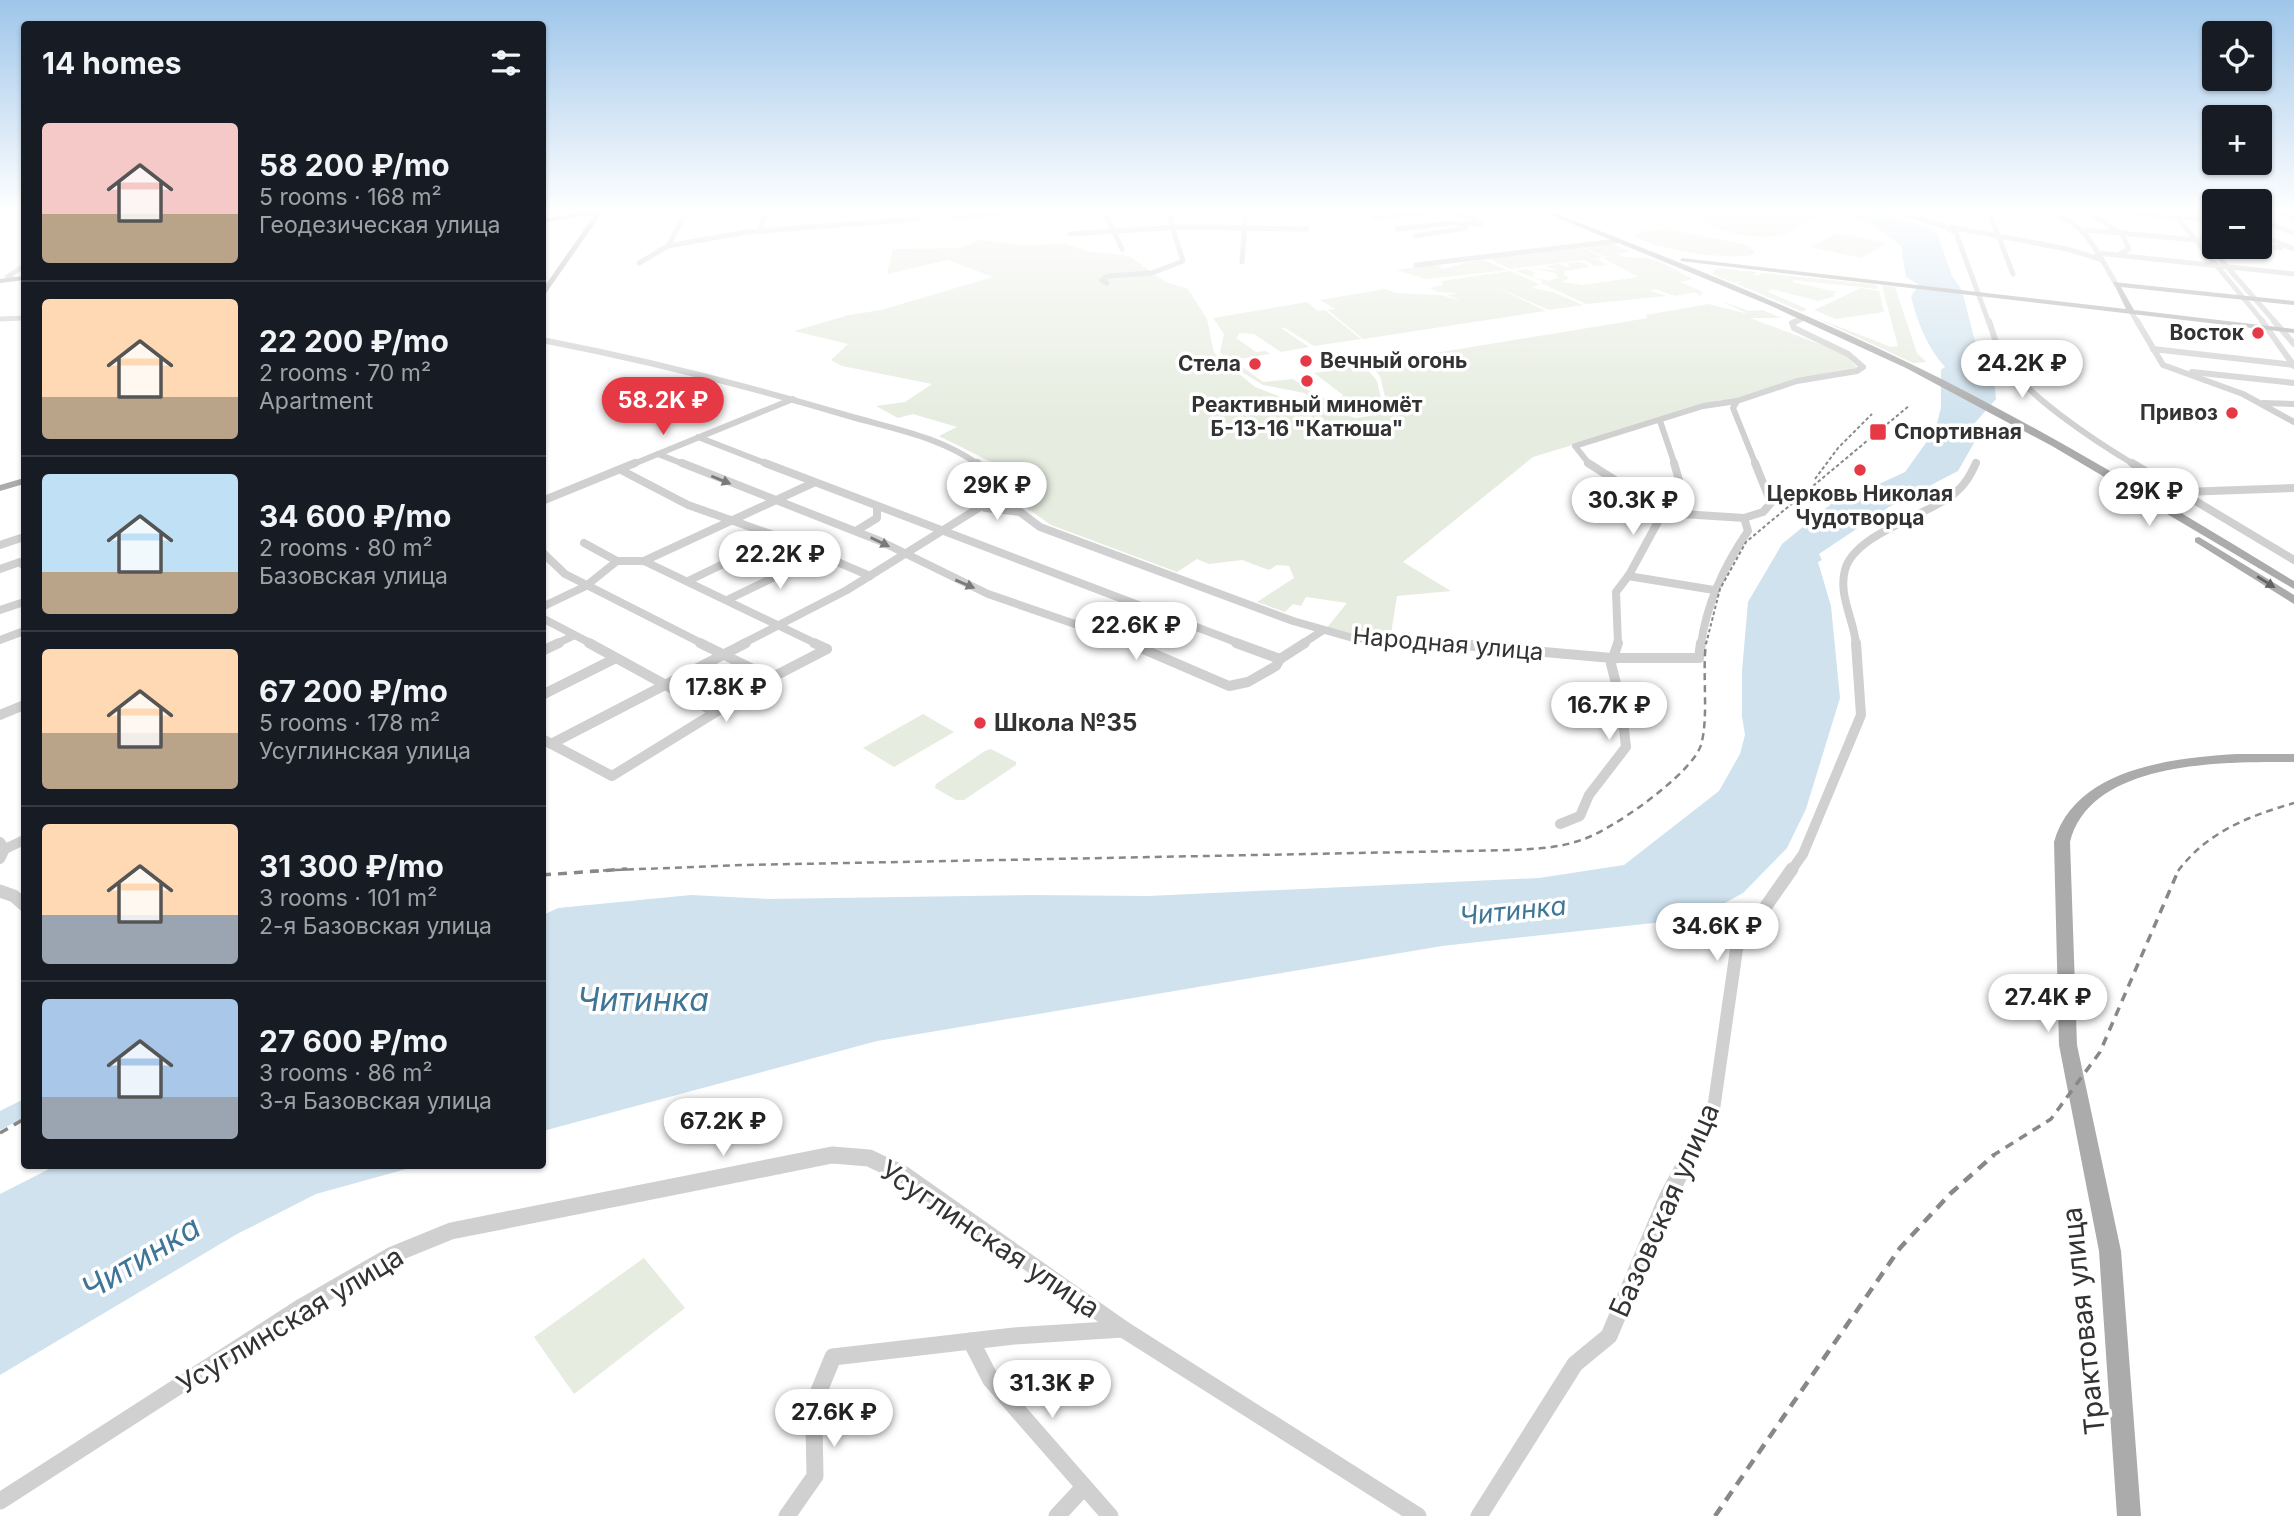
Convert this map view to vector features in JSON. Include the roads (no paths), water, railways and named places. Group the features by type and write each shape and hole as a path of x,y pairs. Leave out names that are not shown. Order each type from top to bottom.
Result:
{"main road":[{"path":"1713,280 1871,350 2026,429 2294,586"},
{"path":"1842,280 2294,331"},
{"path":"2116,284 2132,313"},
{"path":"2116,284 2294,303"},
{"path":"2026,429 2294,600"},
{"path":"0,488 21,482"},
{"path":"2188,533 2205,532"},
{"name":"Трактовая улица","path":"2129,1516 2110,1251 2068,1045 2062,842 2070,819 2093,796 2141,773 2200,761 2294,758"}],"street":[{"path":"1102,280 1107,283"},
{"path":"1972,280 2002,356 2015,376 2078,428 2293,558"},
{"path":"2113,280 2116,284"},
{"path":"2227,280 2268,328 2294,365"},
{"path":"2239,280 2294,344"},
{"path":"2132,313 2163,365 2243,394 2294,422"},
{"path":"0,319 21,318"},
{"path":"1675,506 1655,501 1602,473 1588,464 1575,446 1703,406 1737,401 1797,381 1857,371 1863,367 1848,354 1794,328 1792,323 1802,319"},
{"name":"Народная улица","path":"546,341 616,354 793,399 936,441 964,454 1000,486 1020,512 1040,527 1322,631 1383,641 1484,645 1612,657 1699,658 1703,620 1714,590"},
{"path":"2154,349 2294,365"},
{"path":"2171,369 2294,383"},
{"path":"546,499 793,399"},
{"path":"1667,513 1744,517 1759,515 1768,510 1772,503 1733,408 1737,401"},
{"path":"2261,403 2294,404"},
{"path":"1560,824 1580,816 1589,795 1626,747 1620,697 1611,671 1612,657 1618,644 1616,592 1628,576 1660,518 1675,506 1683,495 1660,421"},
{"path":"698,437 1280,659"},
{"path":"658,454 856,531 988,594 1130,643 1229,686 1248,682 1276,666 1280,659 1322,631"},
{"name":"Базовская улица","path":"1479,1516 1576,1364 1609,1336 1667,1199 1713,1113 1739,932 1762,912 1803,854 1861,715 1855,636 1845,601 1844,571 1852,555 1891,527 1952,496 1967,482 1976,463"},
{"path":"621,470 688,505 779,537 870,576"},
{"path":"644,561 813,483"},
{"path":"547,741 668,684 870,576 985,504 996,495 1000,486"},
{"path":"2183,492 2294,488"},
{"path":"985,504 1009,499"},
{"path":"856,531 877,518 877,507"},
{"path":"976,509 999,508 1020,512"},
{"path":"1628,576 1714,590 1728,559 1748,531 1744,517"},
{"path":"688,581 779,537"},
{"path":"0,545 21,538"},
{"path":"547,741 612,776 771,678 827,649 644,561 617,561 584,544"},
{"path":"727,600 820,555"},
{"path":"546,556 565,574 586,586 771,678"},
{"path":"546,605 586,586 617,561"},
{"path":"0,569 21,563"},
{"path":"0,610 21,603"},
{"path":"546,620 668,684 715,712"},
{"path":"0,640 21,632"},
{"path":"14,635 21,641"},
{"path":"546,648 573,636"},
{"path":"546,693 616,658"},
{"path":"0,715 21,706"},
{"path":"2,850 21,841"},
{"path":"0,890 15,896 21,902"},
{"name":"Усуглинская улица","path":"0,1501 303,1306 392,1255 452,1231 832,1155 869,1157 903,1174 1123,1329 1418,1516"},
{"path":"788,1516 815,1476 814,1424 819,1391 833,1357 971,1341 1123,1329"},
{"path":"971,1341 991,1380 1110,1516"},
{"path":"1057,1516 1084,1488"}],"water":[{"name":"Читинка","path":"1910,280 1955,280 1962,290 1974,338 1994,379 1996,399 1974,424 1982,429 1958,471 1889,507 1819,554 1822,560 1818,562 1831,606 1840,698 1806,809 1787,848 1743,893 1719,906 1672,921 1442,946 877,1041 546,1130 546,914 558,908 691,895 769,899 1148,896 1539,878 1624,865 1719,791 1740,754 1745,735 1742,716 1742,671 1748,602 1782,544 1836,500 1905,472 1933,433 1941,407 1941,370 1945,367 1928,343 1920,325 1911,296 1919,285"},
{"name":"Читинка","path":"49,1169 406,1169 316,1194 237,1234 0,1375 0,1194"}],"waterway":[{"path":"0,1121 21,1110"}],"railway":[{"path":"1706,644 1720,589 1746,542 1910,405"},
{"path":"1815,479 1838,448 1872,414"},
{"path":"608,870 744,865 1512,850 1564,845 1594,835 1630,814 1683,771 1694,757 1701,745 1705,722 1706,643"},
{"path":"2178,871 2202,846 2230,827 2294,803"},
{"path":"608,870 627,869"},
{"path":"546,875 608,870"},
{"path":"591,871 608,870"},
{"path":"1992,1156 2051,1119 2100,1052 2178,871"},
{"path":"0,1133 21,1121"},
{"path":"1715,1516 1900,1248 1951,1193 1994,1155"}],"place":[{"name":"Восток","path":"2258,333"},
{"name":"Вечный огонь","path":"1306,361"},
{"name":"Стела","path":"1255,364"},
{"name":"Реактивный миномёт Б-13-16 \"Катюша\"","path":"1307,381"},
{"name":"Привоз","path":"2232,413"},
{"name":"Спортивная","path":"1878,432"},
{"name":"Церковь Николая Чудотворца","path":"1860,470"},
{"name":"Школа №35","path":"980,723"}]}
